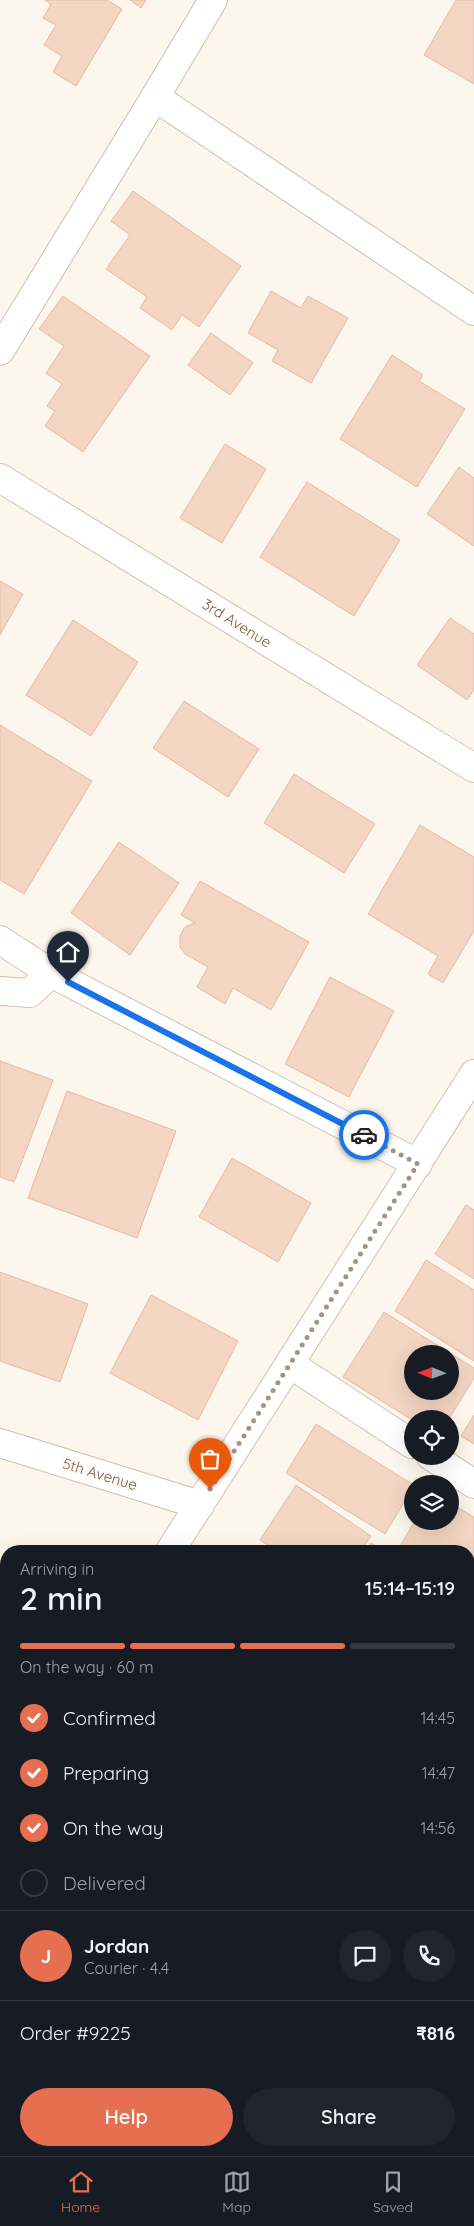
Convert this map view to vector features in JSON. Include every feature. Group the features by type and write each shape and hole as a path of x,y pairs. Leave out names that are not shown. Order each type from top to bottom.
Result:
{"street":[{"path":"0,351 213,0"},
{"path":"155,96 474,311"},
{"name":"3rd Avenue","path":"0,478 474,768"},
{"path":"0,940 51,973 418,1164"},
{"path":"0,991 30,993 51,973"},
{"path":"174,1545 474,1074"},
{"path":"290,1364 404,1439"},
{"name":"5th Avenue","path":"0,1443 200,1505"},
{"path":"446,1465 474,1484"}],"building":[{"path":"45,0 107,0 122,9 76,86 53,72 62,56 44,45 56,25 43,18 51,4"},
{"path":"130,0 146,0 141,8"},
{"path":"456,0 474,0 474,84 424,55"},
{"path":"133,191 241,266 199,327 182,315 172,330 140,308 147,297 106,269 130,235 111,221"},
{"path":"271,291 301,308 308,296 348,318 311,383 272,361 278,350 248,333"},
{"path":"63,296 150,356 83,452 45,426 55,411 47,406 62,384 46,373 64,346 39,329"},
{"path":"211,333 253,363 230,395 188,365"},
{"path":"392,355 423,375 419,381 465,409 417,487 340,439"},
{"path":"225,444 266,469 222,543 180,518"},
{"path":"459,467 474,478 474,546 427,514"},
{"path":"307,482 400,540 354,616 260,557"},
{"path":"0,581 23,594 0,635"},
{"path":"450,618 474,634 474,690 467,700 417,665"},
{"path":"73,620 138,662 91,736 26,695"},
{"path":"184,701 259,749 228,797 153,748"},
{"path":"0,725 92,781 24,894 0,880"},
{"path":"294,774 375,824 344,873 264,823"},
{"path":"420,825 474,857 474,931 443,983 428,974 438,956 368,914"},
{"path":"119,842 179,883 130,955 71,913"},
{"path":"200,881 309,942 271,1010 233,988 225,1004 197,987 208,967 185,954 180,947 180,936 185,927 195,923 181,915"},
{"path":"330,977 394,1011 349,1097 285,1064"},
{"path":"0,1061 53,1080 14,1182 0,1177"},
{"path":"67,1091 176,1131 137,1238 28,1198"},
{"path":"232,1158 311,1203 278,1262 199,1217"},
{"path":"466,1205 474,1210 474,1279 435,1254"},
{"path":"426,1260 474,1290 474,1361 459,1352 459,1345 449,1345 395,1311"},
{"path":"0,1272 88,1304 60,1382 0,1361"},
{"path":"151,1295 238,1341 198,1420 110,1373"},
{"path":"384,1312 437,1345 404,1345 404,1400 459,1400 459,1359 474,1368 474,1378 454,1410 404,1410 404,1415 343,1377"},
{"path":"474,1415 474,1444 461,1436"},
{"path":"316,1424 404,1479 404,1502 385,1534 286,1473"},
{"path":"296,1485 371,1536 365,1545 268,1545 260,1540"},
{"path":"459,1508 474,1517 474,1545 401,1545 410,1530 459,1530"}],"way so far":[{"path":"210,1489 418,1164 364,1135"}],"route":[{"path":"68,982 364,1135"}]}
